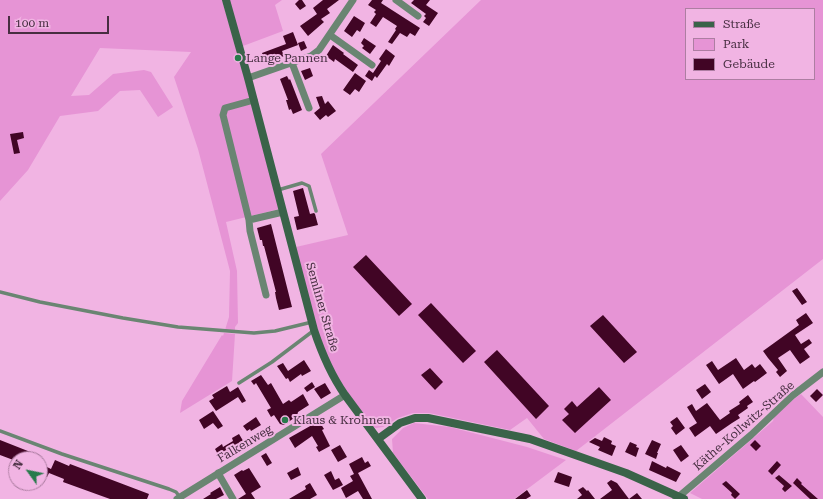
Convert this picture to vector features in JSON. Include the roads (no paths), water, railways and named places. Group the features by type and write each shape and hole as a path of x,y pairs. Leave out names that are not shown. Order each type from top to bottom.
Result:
{"street":[{"name":"Semliner Straße","path":"226,0 277,190 279,213 320,349 335,381 422,499"},
{"path":"248,78 311,56 319,50 353,0"},
{"path":"396,0 418,16"},
{"path":"330,35 372,65"},
{"path":"292,63 309,108"},
{"path":"254,100 225,108 223,115 266,295"},
{"path":"249,220 279,213"},
{"name":"Käthe-Kollwitz-Straße","path":"680,498 751,435 792,396 823,372"},
{"name":"Falkenweg","path":"178,498 345,395"},
{"path":"378,439 400,423 415,418 428,418 530,439 626,473 680,498"},
{"path":"218,473 234,499"}],"lane":[{"path":"277,190 302,183 309,186 316,211"},
{"path":"0,292 40,302 123,318 192,329 254,333 275,331 312,322"},
{"path":"239,383 272,362 314,330"},
{"path":"0,431 62,454 169,489 176,492 178,498"}],"place":[{"name":"Lange Pannen","path":"238,58"},
{"name":"Klaus & Krohnen","path":"285,420"}]}
